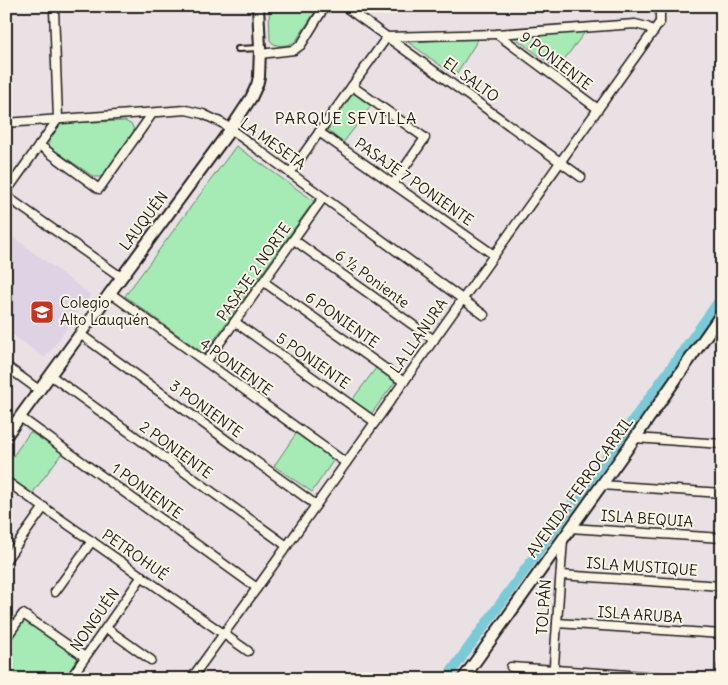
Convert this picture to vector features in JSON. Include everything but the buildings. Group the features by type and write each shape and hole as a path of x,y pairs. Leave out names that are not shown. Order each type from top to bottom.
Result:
{"street":[{"path":"52,6 54,9 58,119 40,145 10,181 6,194 121,277"},
{"name":"LAUQUÉN","path":"6,436 230,130 251,98 259,77 258,6"},
{"path":"260,51 296,49 325,6"},
{"name":"EL SALTO","path":"344,6 581,177"},
{"name":"LA LLANURA","path":"191,679 654,31 660,22 660,6"},
{"path":"290,173 387,37 497,34 636,24 654,31"},
{"name":"9 PONIENTE","path":"497,34 598,109"},
{"path":"352,86 425,138 393,184"},
{"name":"LA MESETA","path":"6,123 152,114 186,110 213,118 484,315"},
{"path":"40,145 99,189 152,114"},
{"name":"PASAJE 7 PONIENTE","path":"319,132 494,255"},
{"name":"PASAJE 2 NORTE","path":"206,362 323,198"},
{"name":"6 ½ Poniente","path":"294,240 434,340"},
{"name":"6 PONIENTE","path":"264,282 404,382"},
{"name":"4 PONIENTE","path":"110,293 346,463"},
{"name":"AVENIDA FERROCARRIL","path":"463,679 722,313"},
{"name":"5 PONIENTE","path":"235,322 375,422"},
{"name":"3 PONIENTE","path":"80,334 316,505"},
{"path":"6,366 40,390"},
{"name":"2 PONIENTE","path":"50,375 287,546"},
{"name":"1 PONIENTE","path":"20,417 257,588"},
{"path":"635,438 722,444"},
{"name":"PETROHUÉ","path":"6,481 248,652"},
{"path":"601,485 722,493"},
{"path":"6,560 44,507"},
{"name":"ISLA BEQUIA","path":"570,528 722,538"},
{"name":"TOLPÁN","path":"553,679 563,537"},
{"path":"55,592 92,541"},
{"name":"ISLA MUSTIQUE","path":"560,575 722,586"},
{"name":"NONGUÉN","path":"71,678 142,576"},
{"path":"6,638 23,614 85,657"},
{"name":"ISLA ARUBA","path":"557,623 722,634"},
{"path":"106,628 151,660"},
{"path":"721,679 722,666"},
{"path":"511,667 688,679"}],"lane":[{"path":"238,49 260,51"}],"shaded area":[{"name":"Colegio Alto Lauquén","path":"6,232 91,295 45,358 6,330"}],"green space":[{"path":"269,6 319,6 295,42 281,46 272,43 270,40"},
{"path":"585,32 557,69 511,35"},
{"path":"479,38 455,76 408,42"},
{"path":"352,92 371,106 343,143 325,128"},
{"path":"125,121 132,125 133,133 105,174 100,177 94,177 50,147 49,144 55,127 61,123"},
{"path":"236,146 314,201 204,354 125,296"},
{"path":"376,368 395,382 371,414 352,400"},
{"path":"30,432 62,453 32,494 6,475 6,466"},
{"path":"297,432 335,458 312,492 274,466"},
{"path":"24,617 82,658 67,679 6,679 6,642"}],"waterway":[{"path":"446,679 722,297"}],"place":[{"name":"Colegio Alto Lauquén","path":"42,312"}],"district":[{"name":"PARQUE SEVILLA","path":"346,118"}]}
